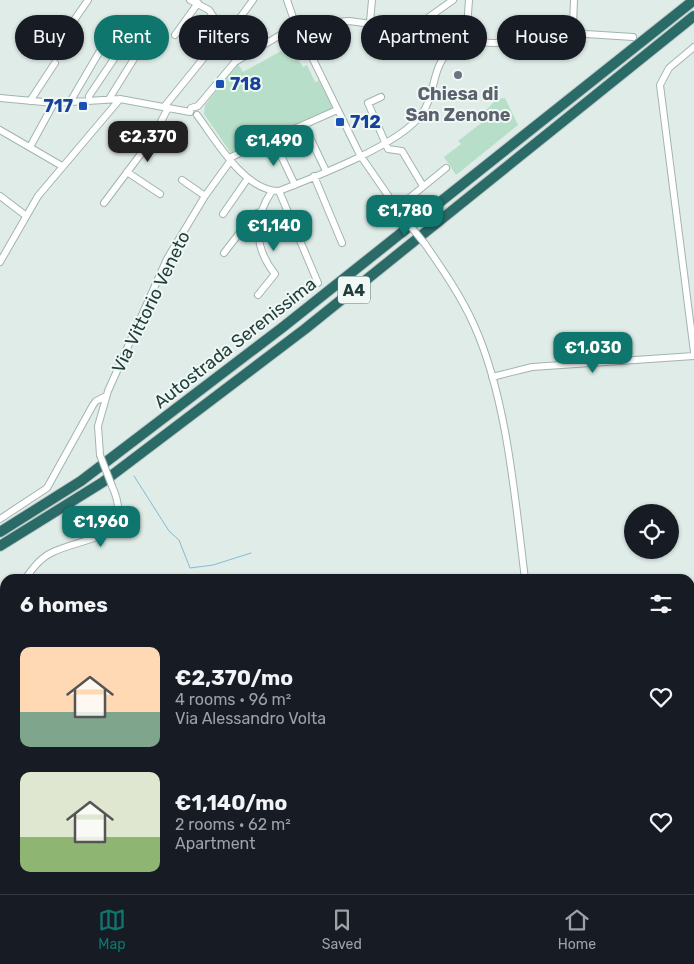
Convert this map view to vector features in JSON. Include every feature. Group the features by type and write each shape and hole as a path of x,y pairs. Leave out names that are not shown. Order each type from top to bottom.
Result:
{"highway":[{"name":"Autostrada Serenissima","path":"0,532 81,481 275,333 694,0"},
{"name":"Autostrada Serenissima","path":"0,546 103,482 305,329 694,16"}],"street":[{"path":"78,15 88,0"},
{"path":"190,0 209,10 212,15"},
{"path":"241,15 253,0"},
{"path":"287,0 291,15"},
{"path":"371,15 372,0"},
{"path":"432,15 453,0"},
{"path":"468,15 469,0"},
{"path":"572,15 574,0"},
{"path":"175,35 198,3"},
{"path":"586,33 633,36"},
{"path":"694,47 669,68 661,80 660,86 694,352"},
{"path":"70,102 95,60"},
{"path":"89,100 89,96 114,60"},
{"path":"109,98 133,60"},
{"path":"104,203 152,139 166,108 205,60"},
{"path":"0,98 54,103 109,98 120,99 190,112 194,116 239,60"},
{"path":"314,60 360,155 402,217 425,244 462,301 474,326 492,377 513,486 525,574"},
{"path":"197,111 230,159 248,178 260,187 276,191 326,171 402,134 420,116 432,94 434,75 441,60"},
{"path":"30,101 55,63"},
{"path":"381,97 368,104 386,143 390,150 400,149 402,151 423,186"},
{"path":"0,262 25,215 62,166 120,99"},
{"path":"30,147 54,103"},
{"path":"230,159 338,110"},
{"path":"304,125 326,171"},
{"path":"0,130 62,166"},
{"path":"273,139 295,185"},
{"name":"Via Vittorio Veneto","path":"29,574 44,557 53,552 103,536 113,527 118,503 100,455 98,426 106,396 167,259 230,159"},
{"path":"408,199 446,168"},
{"path":"128,172 160,194"},
{"path":"314,176 342,242"},
{"path":"223,214 248,178"},
{"path":"182,180 205,196"},
{"path":"258,295 275,274 266,260 258,237 260,212 276,191"},
{"path":"276,191 318,284"},
{"path":"0,196 25,215"},
{"path":"224,253 254,214 260,212"},
{"path":"492,377 532,367 694,356"},
{"path":"0,519 47,488 93,405 96,401 106,396"}],"green space":[{"path":"278,53 278,60 299,60 303,67 307,65 315,82 319,81 334,110 231,153 204,114 205,105 238,64 243,72 268,60"},
{"path":"505,98 518,125 456,175 444,157 461,144 458,141 489,117 485,111 497,99"}],"waterway":[{"path":"134,476 169,531 179,540 190,568 213,565 251,553"}],"place":[{"name":"Chiesa di San Zenone","path":"458,75"},
{"name":"718","path":"220,84"},
{"name":"717","path":"83,106"},
{"name":"712","path":"340,122"}]}
